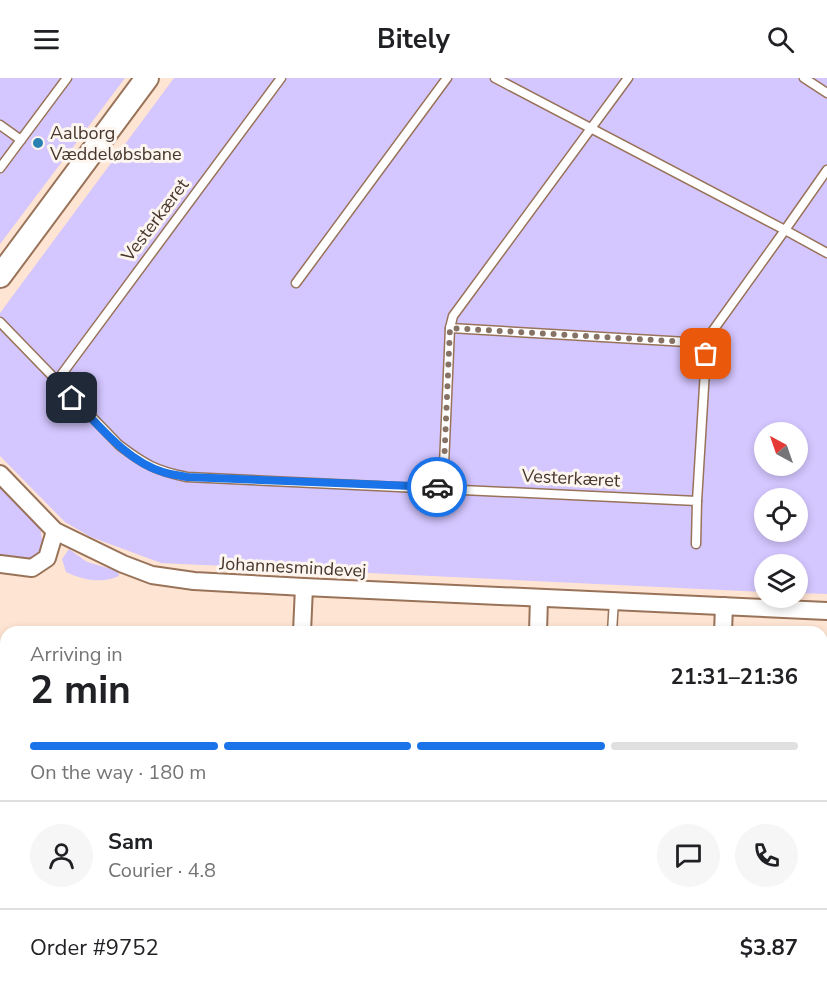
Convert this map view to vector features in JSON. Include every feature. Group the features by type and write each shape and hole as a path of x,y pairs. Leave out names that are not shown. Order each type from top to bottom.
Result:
{"street":[{"path":"0,276 147,78"},
{"name":"Johannesmindevej","path":"0,474 55,531 123,564 152,575 194,581 304,587 827,611"},
{"path":"0,564 32,568 47,558 55,531"},
{"path":"302,626 304,587"},
{"path":"538,626 539,598"},
{"path":"723,626 724,606"}],"lane":[{"path":"0,168 67,78"},
{"name":"Vesterkæret","path":"56,382 281,78"},
{"path":"296,283 447,78"},
{"path":"495,78 827,253"},
{"path":"443,488 450,328 453,316 628,78"},
{"path":"804,78 827,93"},
{"path":"0,125 21,140"},
{"path":"696,544 706,354 704,343 827,170"},
{"name":"Vesterkæret","path":"0,322 119,445 141,461 162,472 187,477 697,501"},
{"path":"450,328 704,343"},
{"path":"612,626 614,600"}],"shaded area":[{"name":"Aalborg Væddeløbsbane","path":"0,78 125,78 0,244"},
{"path":"174,78 827,78 827,594 808,593 808,554 754,554 754,591 161,563 91,537 65,522 0,456 0,313"},
{"path":"0,484 40,526 42,547 35,557 22,560 0,558"},
{"path":"69,549 87,562 118,571 119,576 106,580 92,580 66,572 62,559"}],"way so far":[{"path":"437,487 443,488 450,328 704,343 706,354"}],"place":[{"name":"Aalborg Væddeløbsbane","path":"38,143"}],"route":[{"path":"72,398 119,445 141,461 162,472 187,477 437,487"}]}
